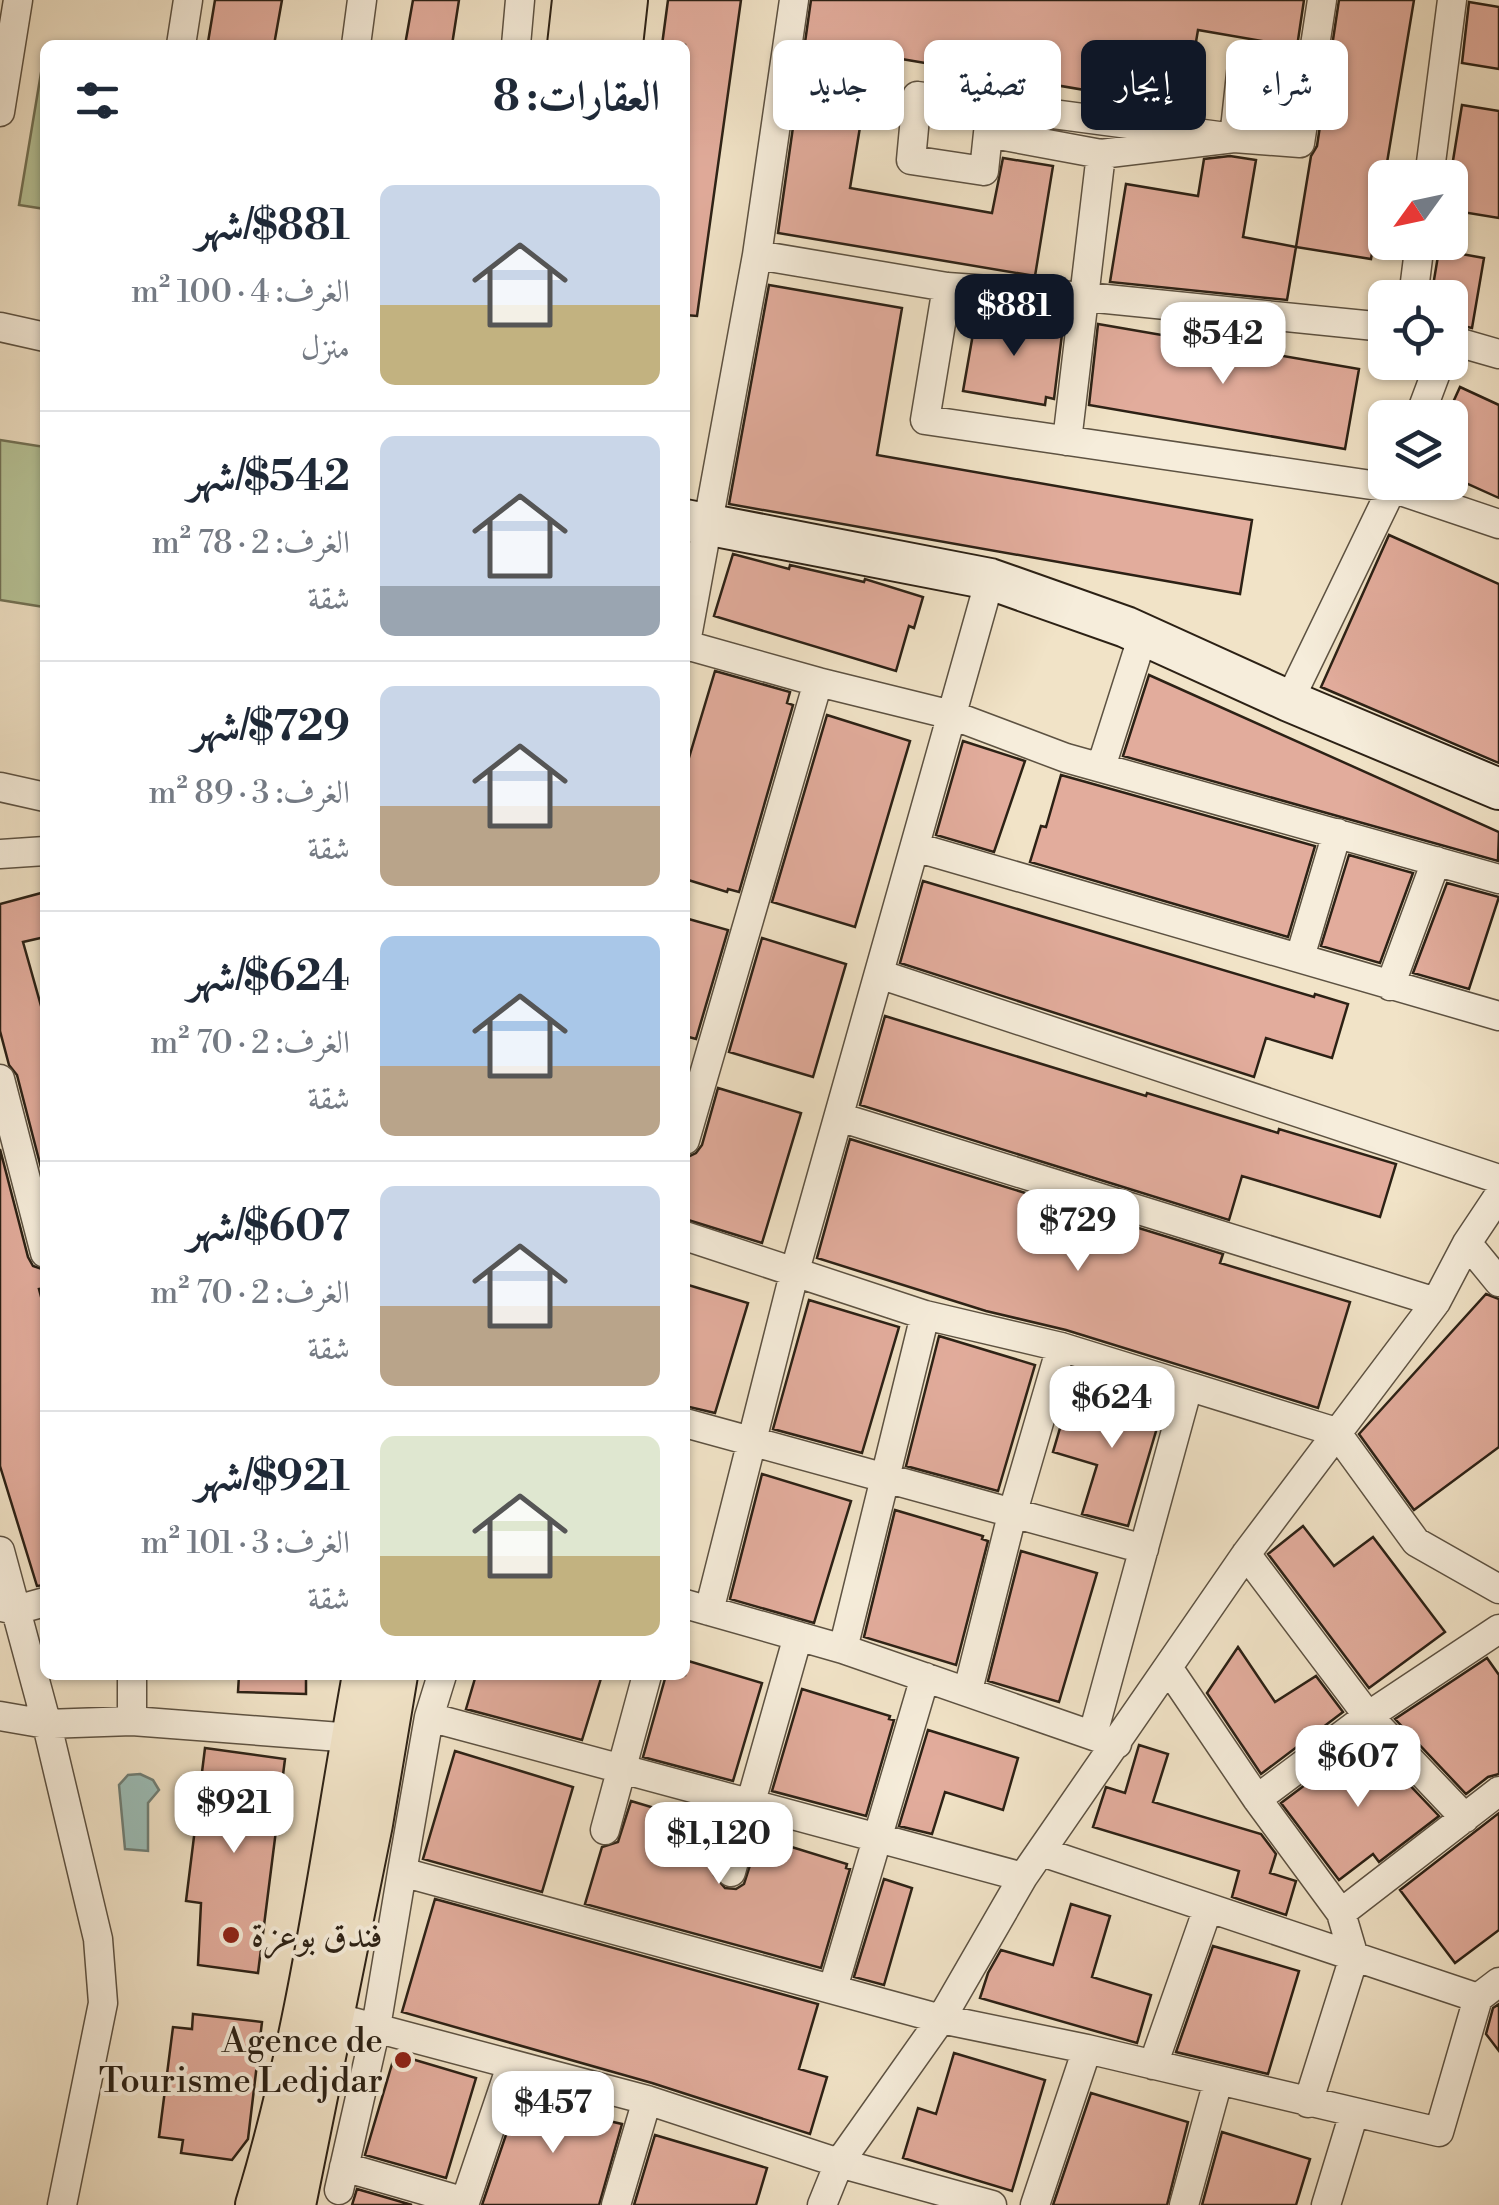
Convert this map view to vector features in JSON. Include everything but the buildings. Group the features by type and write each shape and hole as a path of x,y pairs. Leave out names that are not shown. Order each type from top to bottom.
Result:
{"highway":[{"path":"574,40 578,0"},
{"path":"618,40 622,0"}],"main road":[{"path":"355,1822 352,1738 363,1680"},
{"path":"294,2205 319,2013 355,1822 395,1680"},
{"path":"257,2205 319,2013"}],"street":[{"path":"0,112 18,0"},
{"path":"182,40 188,0"},
{"path":"357,40 362,0"},
{"path":"516,40 520,0"},
{"path":"690,594 697,522 758,255 794,0"},
{"path":"1234,138 1101,154 988,133 984,171 911,160 917,96 1234,138 1300,143 1322,0"},
{"path":"1430,160 1452,0"},
{"path":"1234,138 1235,130"},
{"path":"1067,441 1101,154"},
{"path":"758,255 947,287 1368,326"},
{"path":"947,287 925,420 1368,482"},
{"path":"0,327 40,336"},
{"path":"1468,345 1499,354"},
{"path":"1289,701 1387,500"},
{"path":"1434,500 1499,524"},
{"path":"697,522 990,580 1143,635 1499,789"},
{"path":"990,580 794,1274 752,1440 697,1608 843,1649 1105,1739"},
{"path":"1102,767 1143,635"},
{"path":"690,647 952,715 1066,758 1499,879"},
{"path":"690,1123 818,682"},
{"path":"0,787 40,797"},
{"path":"1300,957 1337,833"},
{"path":"915,847 1499,1016"},
{"path":"0,854 40,851"},
{"path":"1390,986 1436,861"},
{"path":"880,974 1499,1179"},
{"path":"0,1079 40,1234"},
{"path":"839,1117 1436,1302"},
{"path":"822,2205 839,2162 940,2019 1042,1852 1105,1739 1170,1668 1246,1554 1436,1302 1467,1243 1499,1196"},
{"path":"690,1238 925,1315 1061,1347 1336,1432 1416,1542 1499,1589"},
{"path":"1467,1243 1499,1282"},
{"path":"843,1649 925,1315"},
{"path":"968,1690 1012,1515 1061,1347"},
{"path":"1105,1739 1144,1549 1188,1387"},
{"path":"690,1423 1144,1549"},
{"path":"0,1551 8,1608 46,1724 98,1939 103,2003 62,2205"},
{"path":"1246,1554 1368,1716 1465,1818"},
{"path":"8,1608 40,1603"},
{"path":"1258,1799 1368,1716 1499,1630"},
{"path":"730,1872 798,1636"},
{"path":"1170,1668 1341,1914 1354,1957 1308,2103"},
{"path":"833,1988 926,1677"},
{"path":"132,1680 132,1721"},
{"path":"441,1680 430,1716 376,2027 341,2178 465,2204 511,2066"},
{"path":"604,1830 645,1680"},
{"path":"0,1716 46,1724 132,1721 352,1738"},
{"path":"430,1716 1023,1878"},
{"path":"1341,1914 1499,1792"},
{"path":"402,1872 940,2019 1087,2049 1439,2132 1488,1990 1354,1957 1042,1852"},
{"path":"1154,2065 1208,1908"},
{"path":"319,2013 647,2100 976,2203"},
{"path":"1035,2205 1087,2049"},
{"path":"1184,2205 1218,2081"},
{"path":"616,2205 647,2100"},
{"path":"1326,2205 1354,2113"}],"green space":[{"path":"40,79 40,208 19,205"},
{"path":"0,440 40,446 40,606 0,600"}],"water":[{"path":"140,1774 153,1780 159,1790 148,1803 148,1851 125,1849 119,1785 128,1775"}],"place":[{"name":"فندق بوعزة","path":"231,1935"},
{"name":"Agence de Tourisme Ledjdar","path":"403,2060"}]}
